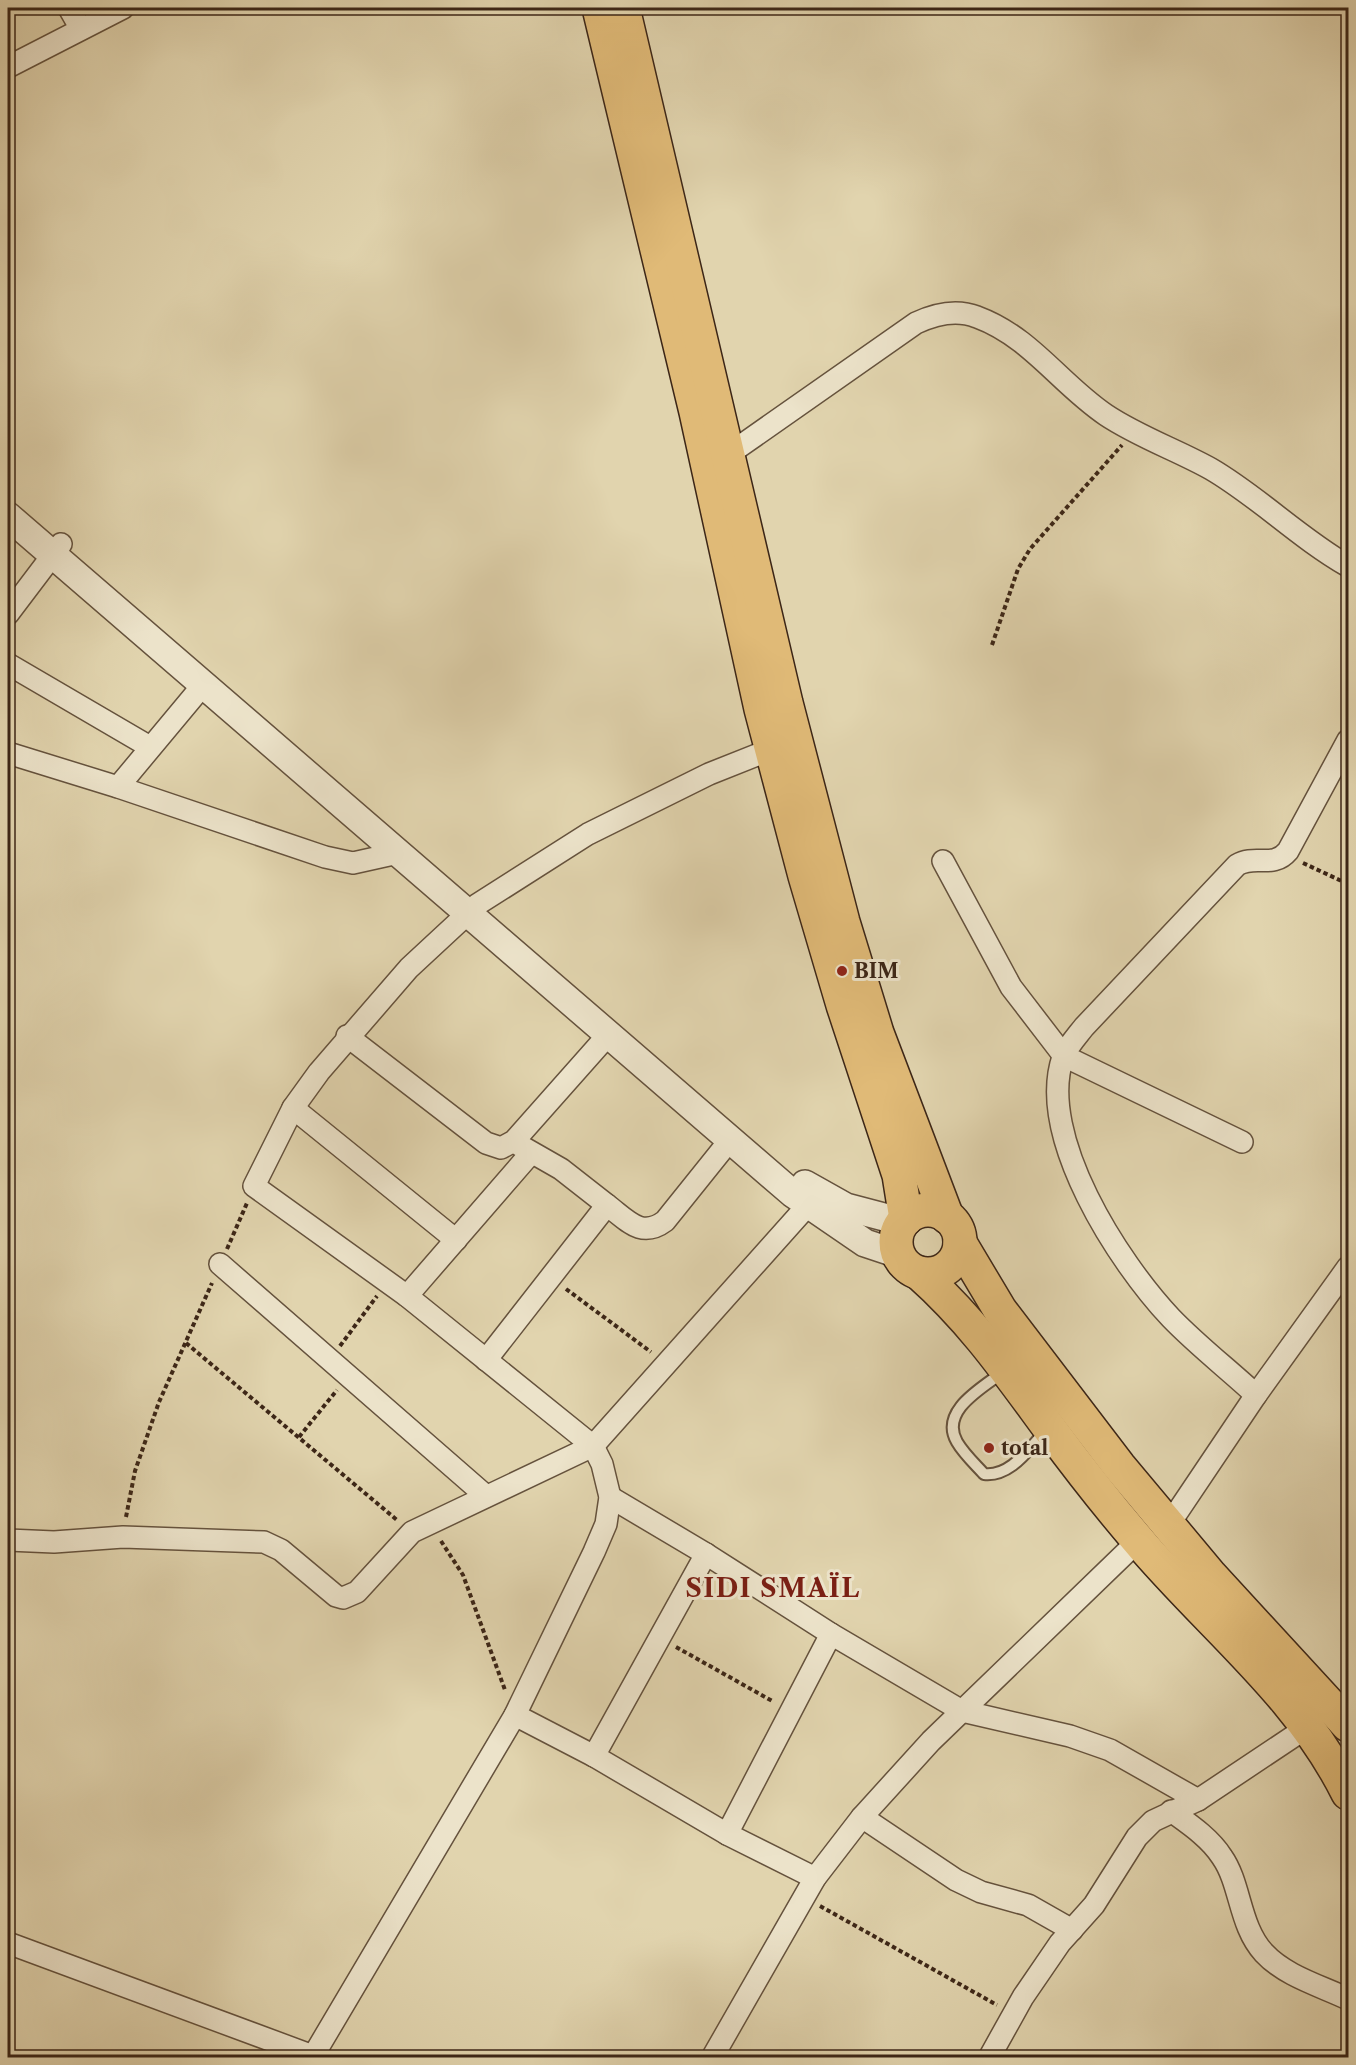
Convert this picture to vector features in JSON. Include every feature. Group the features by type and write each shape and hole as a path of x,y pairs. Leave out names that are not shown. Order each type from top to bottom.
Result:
{"main road":[{"path":"599,8 696,412 784,744 893,1078 953,1230 1000,1310 1168,1526 1258,1630 1348,1725"},
{"path":"623,8 729,454 784,744 843,1005 898,1175 905,1221"},
{"path":"908,1264 929,1274 947,1268 954,1261 953,1230 931,1211 922,1211 905,1221 896,1237 908,1264 971,1323 1008,1368 1049,1428 1138,1541 1208,1618 1271,1681 1309,1726 1348,1793"}],"street":[{"path":"69,8 81,29"},
{"path":"8,67 123,8"},
{"path":"729,454 916,323 934,315 953,313 976,316 1019,337 1106,416 1210,468 1292,529 1348,566"},
{"path":"8,498 57,550 203,685 398,853 473,909 608,1035 730,1140 808,1205 865,1243 908,1264"},
{"path":"8,516 57,550 473,909 798,1179 846,1207 905,1221"},
{"path":"8,614 57,550"},
{"path":"8,664 150,747"},
{"path":"118,787 203,685"},
{"path":"1256,1395 1170,1317 1122,1257 1104,1228 1065,1146 1061,1127 1058,1079 1064,1056 1104,1004 1237,865 1247,859 1273,862 1281,859 1288,851 1348,740"},
{"path":"8,1943 313,2057 515,1715 594,1552 606,1524 610,1497 602,1464 593,1446 407,1296 254,1186 292,1108 347,1036 409,968 473,909 588,834 709,774 784,744"},
{"path":"8,753 118,787 325,857 354,863 398,853"},
{"path":"944,861 1011,987 1064,1056 1242,1142"},
{"path":"407,1296 456,1240 608,1035"},
{"path":"347,1036 486,1143 501,1148 523,1147 561,1169 637,1227 648,1230 665,1221 730,1140"},
{"path":"292,1108 456,1240"},
{"path":"486,1360 607,1205"},
{"path":"8,1540 54,1542 123,1537 264,1542 280,1550 336,1596 343,1598 357,1592 412,1532 593,1446 808,1205"},
{"path":"220,1264 331,1358 486,1496"},
{"path":"1168,1526 1256,1395 1348,1267"},
{"path":"610,1497 706,1554 831,1634 962,1711 1071,1736 1110,1749 1198,1800"},
{"path":"712,2058 815,1878 862,1817 893,1781 962,1711 1138,1541"},
{"path":"594,1756 706,1554"},
{"path":"727,1834 831,1634"},
{"path":"515,1715 594,1756 727,1834 815,1878"},
{"path":"988,2058 1014,2014 1072,1930 1094,1905 1137,1837 1153,1821 1171,1810 1198,1800 1309,1726"},
{"path":"1171,1810 1203,1835 1223,1858 1253,1939 1265,1955 1282,1968 1348,1999"},
{"path":"862,1817 956,1880 981,1892 1028,1905 1072,1930"}],"lane":[{"path":"1008,1368 969,1398 953,1416 952,1432 958,1443 984,1474 994,1475 1005,1471 1049,1428"}],"path":[{"path":"992,645 1018,569 1030,549 1135,431"},
{"path":"1288,851 1309,867 1348,884"},
{"path":"123,1537 135,1471 159,1402 254,1186"},
{"path":"551,1278 667,1364"},
{"path":"331,1358 387,1282"},
{"path":"186,1343 412,1532 439,1539 448,1549 463,1575 515,1715"},
{"path":"299,1437 349,1375"},
{"path":"660,1638 790,1711"},
{"path":"804,1896 1014,2014"}],"place":[{"name":"BIM","path":"842,971"},
{"name":"total","path":"989,1448"}],"district":[{"name":"SIDI SMAÏL","path":"773,1588"}]}
